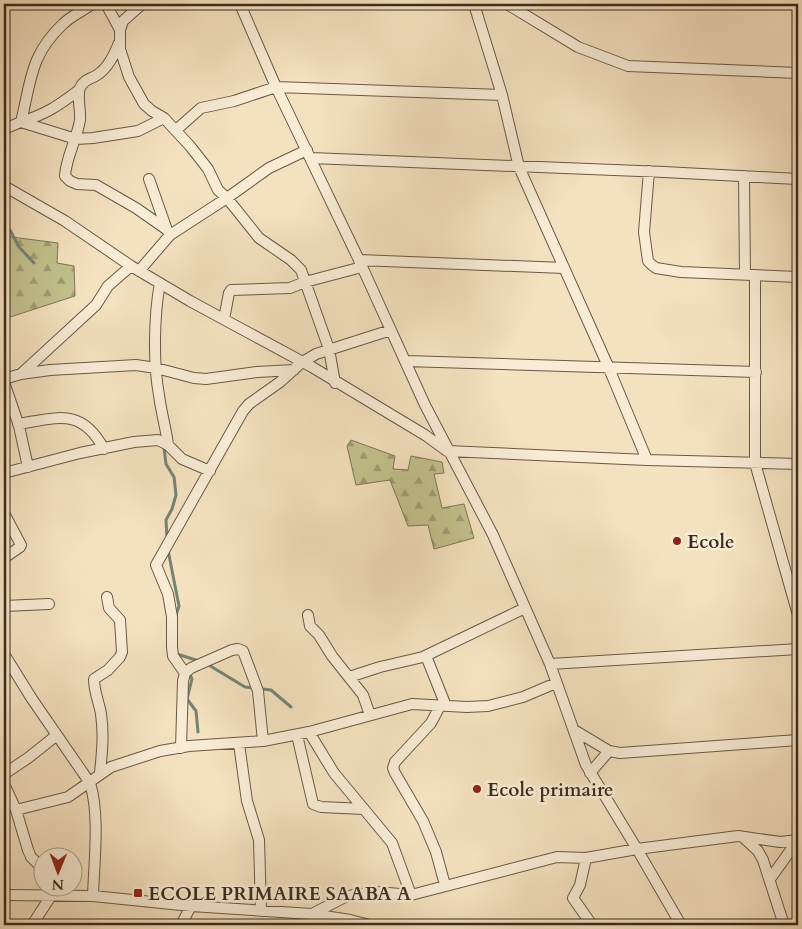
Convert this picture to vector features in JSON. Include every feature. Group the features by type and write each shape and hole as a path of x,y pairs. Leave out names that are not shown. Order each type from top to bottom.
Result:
{"street":[{"path":"20,122 32,70 43,45 65,22 92,4"},
{"path":"106,4 120,30"},
{"path":"142,4 123,21 120,30 119,44 128,77 144,104 152,112 164,118 176,130 208,169 218,190 259,238 291,260 301,270 329,349 335,383"},
{"path":"240,4 276,87 448,451 492,535 550,664 590,774 637,849 681,925"},
{"path":"474,4 502,95 519,167 608,366 647,460"},
{"path":"507,4 578,47 628,66 798,73"},
{"path":"119,44 104,68 97,75 84,81 80,90 80,119 65,176 70,182 96,185 136,208 168,232"},
{"path":"176,130 201,108 234,101 276,87 502,95"},
{"path":"4,129 54,109 80,90"},
{"path":"4,119 76,139 138,131 164,118"},
{"path":"21,374 96,305 108,286 135,268 168,232 226,198 269,168 309,154 519,167 649,171 798,179"},
{"path":"649,171 644,232 648,261 656,268 681,272 798,277"},
{"path":"744,176 756,372 755,463 798,616"},
{"path":"150,179 168,232"},
{"path":"4,186 65,221 135,268 224,319 298,366"},
{"path":"224,319 231,290 290,288 361,264 564,268"},
{"path":"160,283 156,320 156,368 158,395 168,445"},
{"path":"185,673 173,656 168,594 156,565 249,404 316,354 391,330"},
{"path":"406,361 756,372"},
{"path":"28,467 18,424 4,380 21,374 50,370 136,365 206,379 298,366 312,367 335,383 448,451 647,460 798,464"},
{"path":"18,424 62,418 76,419 98,438 104,449"},
{"path":"4,473 150,440 158,440 168,445 182,459 210,471"},
{"path":"4,513 21,545 4,558"},
{"path":"100,773 104,736 101,712 94,688 94,679 113,666 122,652 120,620 110,608 107,596"},
{"path":"4,606 49,604"},
{"path":"349,677 426,656 524,608"},
{"path":"308,614 310,626 319,635 332,656 363,695 370,715"},
{"path":"181,748 183,681 185,673 192,668 238,649 243,651 258,691 263,741"},
{"path":"550,664 798,649"},
{"path":"426,656 443,706"},
{"path":"5,659 90,783 93,792 94,824 93,896"},
{"path":"16,810 68,797 90,783 100,773 123,762 160,751 239,744 297,735 412,704 467,708 488,706 524,697 556,683"},
{"path":"443,706 395,762 393,768 423,821 436,852 445,885"},
{"path":"574,730 609,750 632,752 798,740"},
{"path":"309,732 334,773 394,846 411,894"},
{"path":"297,735 313,804 321,807 364,809"},
{"path":"4,774 57,736"},
{"path":"239,744 247,802 259,840 260,911"},
{"path":"590,774 609,750"},
{"path":"4,786 16,810 32,858"},
{"path":"312,914 345,897 353,895 377,892 411,894 556,857 586,858 637,849 743,837 780,842 798,840"},
{"path":"743,837 761,855 784,925"},
{"path":"770,880 798,840"},
{"path":"586,858 580,885 573,898 592,925"},
{"path":"4,895 32,896"},
{"path":"32,925 50,896"},
{"path":"82,896 312,914 370,925"},
{"path":"181,925 191,906"}],"green space":[{"path":"4,236 58,243 57,263 74,266 75,296 4,319"},
{"path":"351,440 395,456 393,469 408,470 411,456 442,462 444,473 434,474 442,508 464,504 474,538 434,549 428,525 408,526 390,480 356,485 347,446"}],"waterway":[{"path":"4,224 10,230 19,247 34,263"},
{"path":"164,448 166,464 174,477 176,495 166,520 167,539"},
{"path":"168,550 179,606 176,615"},
{"path":"177,654 199,661"},
{"path":"207,664 245,687 271,690 291,707"},
{"path":"189,672 192,679 187,699 196,711 198,732"}],"place":[{"name":"Ecole","path":"677,541"},
{"name":"Ecole primaire","path":"477,789"},
{"name":"ECOLE PRIMAIRE SAABA A","path":"138,893"}]}
